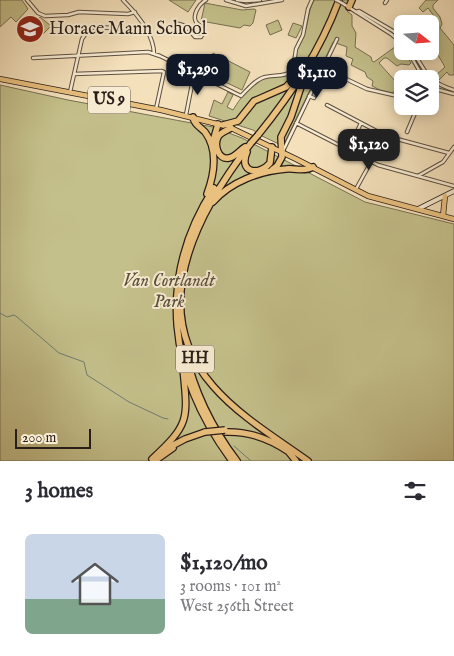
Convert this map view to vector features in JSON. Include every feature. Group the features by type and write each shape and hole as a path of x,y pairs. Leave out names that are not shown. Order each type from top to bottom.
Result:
{"highway":[{"path":"349,7 352,0"},
{"name":"HH","path":"232,461 215,437 203,415 190,384 180,347 176,319 177,280 187,242 201,215 248,144 288,96 311,61 324,37 338,1"},
{"name":"HH","path":"256,134 300,72 321,36 338,1"},
{"path":"268,172 277,166 282,157 281,137 290,119 311,61"},
{"path":"201,215 214,167 212,142 221,124 236,122 254,101 283,89 300,72"},
{"path":"193,117 194,122 208,137 213,153"},
{"path":"230,128 217,139 216,147 220,155 230,158 248,144"},
{"path":"248,144 244,162 247,168 252,171 262,169 270,164 272,160 272,147"},
{"path":"201,215 228,188 268,172 285,169 307,170 313,167"},
{"name":"HH","path":"201,215 185,264 182,287 182,323 189,347 196,363 221,394 288,449 308,461"},
{"path":"181,308 180,320 184,348 196,386 212,423 237,461"},
{"path":"152,460 177,434 185,416 186,398 180,347"},
{"path":"152,460 179,444 206,433 225,431 255,435 273,442 288,449 302,461"},
{"path":"288,449 296,461"}],"main road":[{"name":"US 9","path":"0,79 186,115 221,124 272,147 371,197 454,218"},
{"path":"443,216 445,196"}],"street":[{"path":"27,0 38,12 50,16 79,12 128,14 135,12"},
{"path":"123,0 141,20 150,37 154,54"},
{"path":"175,23 186,26 195,37 201,37 203,28 197,24 195,19 199,5 206,0"},
{"path":"226,0 241,5 258,2"},
{"path":"237,0 246,2 282,0"},
{"path":"33,58 145,52 154,54 241,96 252,84 262,78 285,74 293,70 296,49 303,35 308,9 312,0"},
{"path":"338,1 394,33"},
{"path":"372,20 394,35"},
{"path":"70,92 84,34 91,28 134,29 144,27"},
{"path":"282,152 338,39"},
{"path":"323,68 367,89 394,95"},
{"path":"74,74 156,70 164,72 156,109"},
{"path":"186,115 194,74"},
{"path":"439,85 454,90"},
{"path":"439,90 454,94"},
{"path":"310,96 314,98"},
{"path":"327,105 386,136 449,153"},
{"path":"407,132 414,115"},
{"path":"296,123 371,162 454,186"},
{"path":"348,150 361,123"},
{"path":"376,154 386,136"},
{"path":"418,176 443,162 454,147"},
{"path":"356,190 371,162"},
{"path":"418,209 454,192"}],"green space":[{"path":"0,0 22,0 28,9 16,22 11,17 0,27"},
{"path":"169,0 196,0 188,12"},
{"path":"314,0 351,0 347,11 352,15 352,26 356,33 355,47 371,57 374,62 394,48 394,60 409,60 411,63 409,65 401,64 397,66 387,58 384,58 379,63 394,80 393,93 372,86 373,81 367,77 365,72 351,65 353,59 346,56 347,47 333,42 283,146 253,130 209,116 214,100 222,104 228,92 233,95 227,107 233,110 245,93 260,80 290,74 294,71 296,50 305,32"},
{"path":"426,0 438,0 433,5 433,8 438,15 433,15 428,8 423,12 419,8"},
{"path":"205,3 242,10 254,9 256,10 253,23 250,26 244,25 240,28 201,21"},
{"path":"439,16 442,24 440,28 454,45 454,75 449,75 447,72 439,80 439,72 445,67 439,57"},
{"path":"40,17 51,26 35,42 25,32"},
{"path":"278,20 282,30 270,35 266,25"},
{"path":"293,23 302,26 296,38 288,35"},
{"path":"213,53 250,72 242,90 204,72"},
{"name":"Van Cortlandt Park","path":"0,85 68,100 213,127 242,138 365,202 454,224 454,461 0,461"}],"waterway":[{"path":"0,313 7,317 14,315 59,353 84,362 87,375 129,402 168,419"},
{"path":"234,446 251,461"}],"place":[{"name":"Horace Mann School","path":"30,29"}]}
